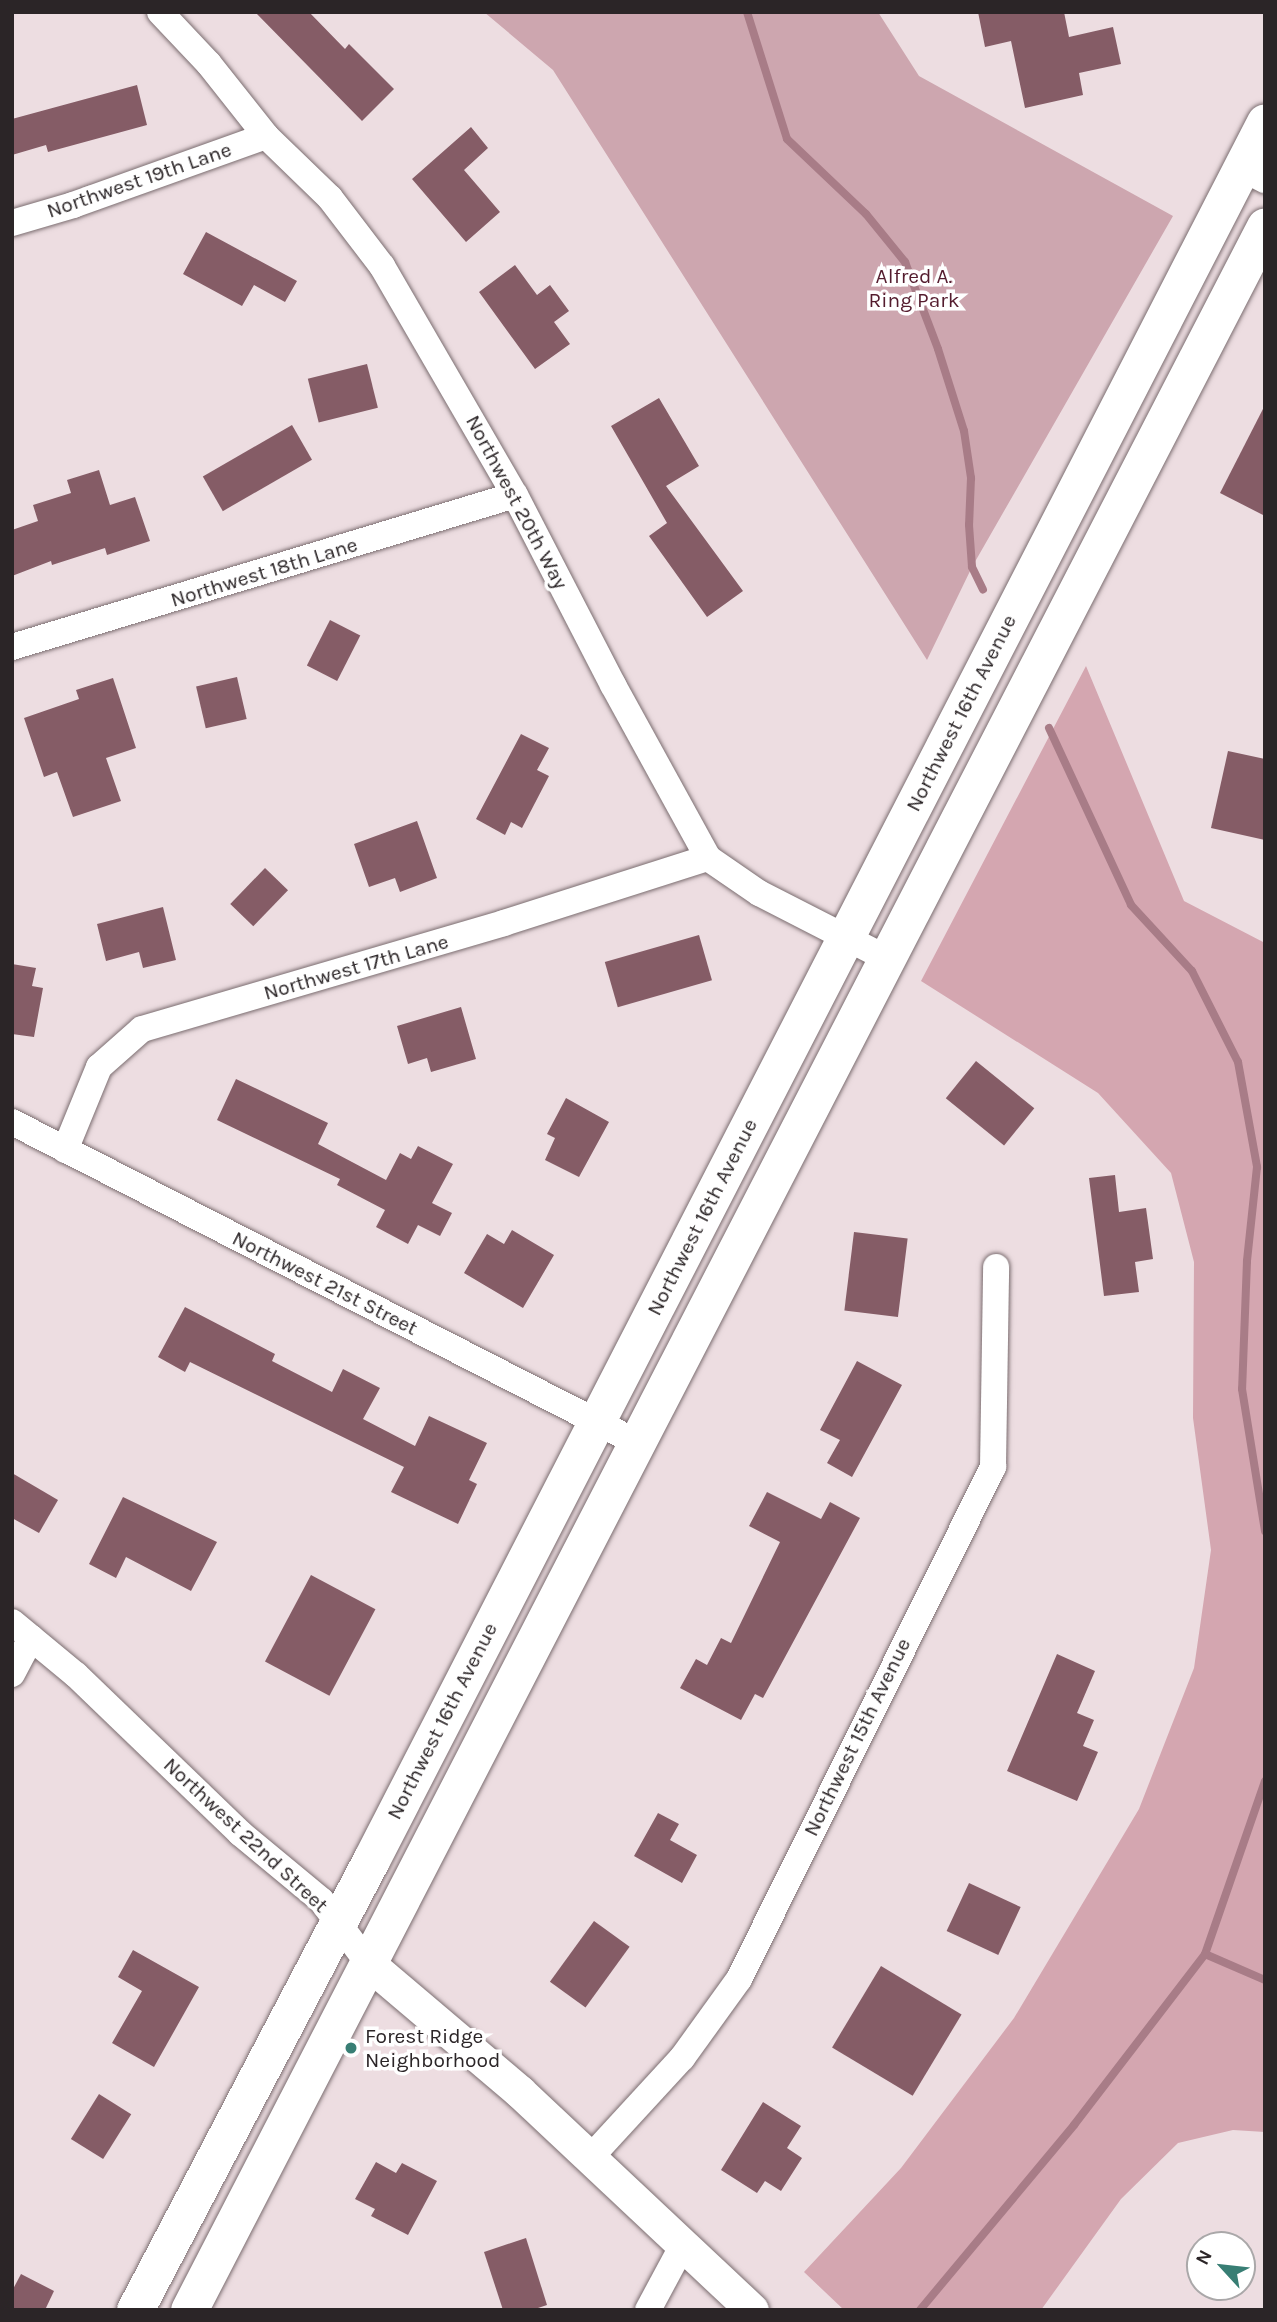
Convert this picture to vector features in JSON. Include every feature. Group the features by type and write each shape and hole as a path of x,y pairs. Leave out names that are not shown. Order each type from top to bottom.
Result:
{"main road":[{"name":"Northwest 16th Avenue","path":"135,2310 338,1923 1040,556 1253,174 1265,122"},
{"path":"189,2310 1265,226"},
{"path":"1040,556 1084,579"}],"street":[{"name":"Northwest 20th Way","path":"160,12 209,64 266,136 330,198 382,266 515,495 613,685 708,858 760,893 888,959"},
{"name":"Northwest 19th Lane","path":"12,223 74,205 266,136"},
{"name":"Northwest 18th Lane","path":"12,647 515,495"},
{"name":"Northwest 17th Lane","path":"65,1150 99,1067 142,1029 504,923 708,858"},
{"name":"Northwest 21st Street","path":"12,1122 638,1443"},
{"name":"Northwest 15th Avenue","path":"590,2158 682,2058 739,1979 993,1467 996,1267"},
{"name":"Northwest 22nd Street","path":"22,1630 76,1675 240,1833 321,1900 368,1963 520,2092 684,2243 751,2310"},
{"path":"12,1674 22,1630"},
{"path":"648,2310 684,2243"}],"green space":[{"name":"Alfred A. Ring Park","path":"484,12 878,12 919,76 1173,216 972,567 927,660 553,70"}],"shaded area":[{"path":"1086,666 1184,901 1265,943 1265,2132 1233,2130 1178,2143 1121,2199 1041,2310 844,2310 804,2272 901,2168 1014,2018 1139,1809 1194,1668 1211,1550 1193,1418 1194,1262 1171,1173 1098,1093 921,981"}],"building":[{"path":"255,12 309,12 345,49 349,44 394,89 362,121"},
{"path":"978,12 1064,12 1069,37 1113,27 1121,64 1079,73 1083,95 1025,108 1011,41 985,47"},
{"path":"137,85 147,125 48,152 46,145 12,155 12,119"},
{"path":"471,127 488,148 464,170 500,212 466,242 412,179"},
{"path":"206,232 297,281 285,302 254,285 242,306 183,274"},
{"path":"515,265 537,295 550,285 569,311 554,322 570,344 535,369 479,292"},
{"path":"367,364 378,408 319,422 308,379"},
{"path":"659,398 699,466 666,486 743,591 707,617 649,536 667,523 611,426"},
{"path":"1265,405 1265,516 1220,493"},
{"path":"292,425 312,460 223,511 203,476"},
{"path":"99,470 110,505 135,497 150,541 107,555 105,548 52,565 51,561 12,576 12,530 38,521 33,505 71,493 67,480"},
{"path":"330,620 360,635 337,681 307,665"},
{"path":"237,677 247,719 206,728 196,686"},
{"path":"113,678 136,748 106,758 121,801 73,817 57,772 44,777 24,718 79,699 76,690"},
{"path":"521,734 549,748 537,770 549,776 522,828 511,822 505,835 476,819"},
{"path":"1228,751 1265,759 1265,840 1211,828"},
{"path":"417,821 437,878 400,892 395,878 369,887 354,844"},
{"path":"265,868 288,890 253,926 230,904"},
{"path":"163,907 176,960 143,968 139,952 106,961 97,924"},
{"path":"699,935 712,980 618,1007 605,962"},
{"path":"12,964 36,968 32,986 43,988 34,1037 12,1034"},
{"path":"461,1007 476,1059 431,1072 427,1058 408,1064 397,1026"},
{"path":"976,1061 1034,1108 1004,1146 946,1098"},
{"path":"236,1079 328,1123 318,1144 386,1180 400,1153 411,1159 418,1146 453,1164 432,1203 452,1213 440,1236 418,1225 408,1244 376,1227 385,1210 337,1185 340,1179 217,1120"},
{"path":"566,1098 609,1122 579,1177 545,1160 555,1138 547,1134"},
{"path":"1115,1175 1119,1212 1146,1208 1153,1259 1135,1262 1139,1292 1104,1296 1089,1178"},
{"path":"512,1230 554,1255 523,1308 464,1273 487,1234 504,1244"},
{"path":"854,1232 908,1239 898,1317 844,1310"},
{"path":"185,1307 275,1354 272,1361 332,1392 343,1369 380,1388 363,1419 415,1446 429,1416 487,1443 469,1480 477,1484 458,1524 391,1492 404,1467 190,1362 185,1372 158,1357"},
{"path":"857,1361 902,1385 852,1477 827,1463 840,1440 820,1430"},
{"path":"12,1473 58,1500 39,1533 12,1518"},
{"path":"767,1492 821,1519 830,1502 860,1518 763,1698 755,1694 741,1720 680,1688 696,1659 707,1665 721,1638 731,1643 780,1542 749,1526"},
{"path":"123,1497 217,1542 191,1591 126,1557 116,1578 89,1564"},
{"path":"311,1575 375,1609 329,1696 265,1662"},
{"path":"1057,1654 1095,1671 1077,1713 1094,1720 1083,1746 1098,1752 1077,1801 1007,1771"},
{"path":"658,1813 679,1824 670,1840 697,1855 682,1883 634,1856"},
{"path":"969,1883 1021,1907 998,1955 947,1931"},
{"path":"594,1921 630,1947 586,2008 550,1982"},
{"path":"133,1950 199,1987 154,2067 112,2043 142,1991 118,1977"},
{"path":"881,1966 962,2014 913,2096 832,2047"},
{"path":"99,2094 131,2114 103,2159 71,2139"},
{"path":"763,2102 801,2126 787,2148 802,2158 781,2191 765,2181 757,2193 721,2170"},
{"path":"376,2162 396,2173 402,2163 437,2181 408,2235 371,2216 375,2209 355,2199"},
{"path":"526,2238 547,2305 532,2310 503,2310 484,2252"},
{"path":"21,2274 54,2291 45,2310 12,2310 12,2291"}],"waterway":[{"path":"747,12 787,139 866,214 905,262 938,349 964,431 971,478 969,525 972,567 983,590"},
{"path":"1049,728 1131,905 1192,971 1238,1062 1257,1167 1247,1261 1242,1389 1265,1531"},
{"path":"1265,1781 1205,1954 1265,1980"},
{"path":"920,2310 1074,2125 1205,1954"}],"place":[{"name":"Forest Ridge Neighborhood","path":"351,2048"}]}
